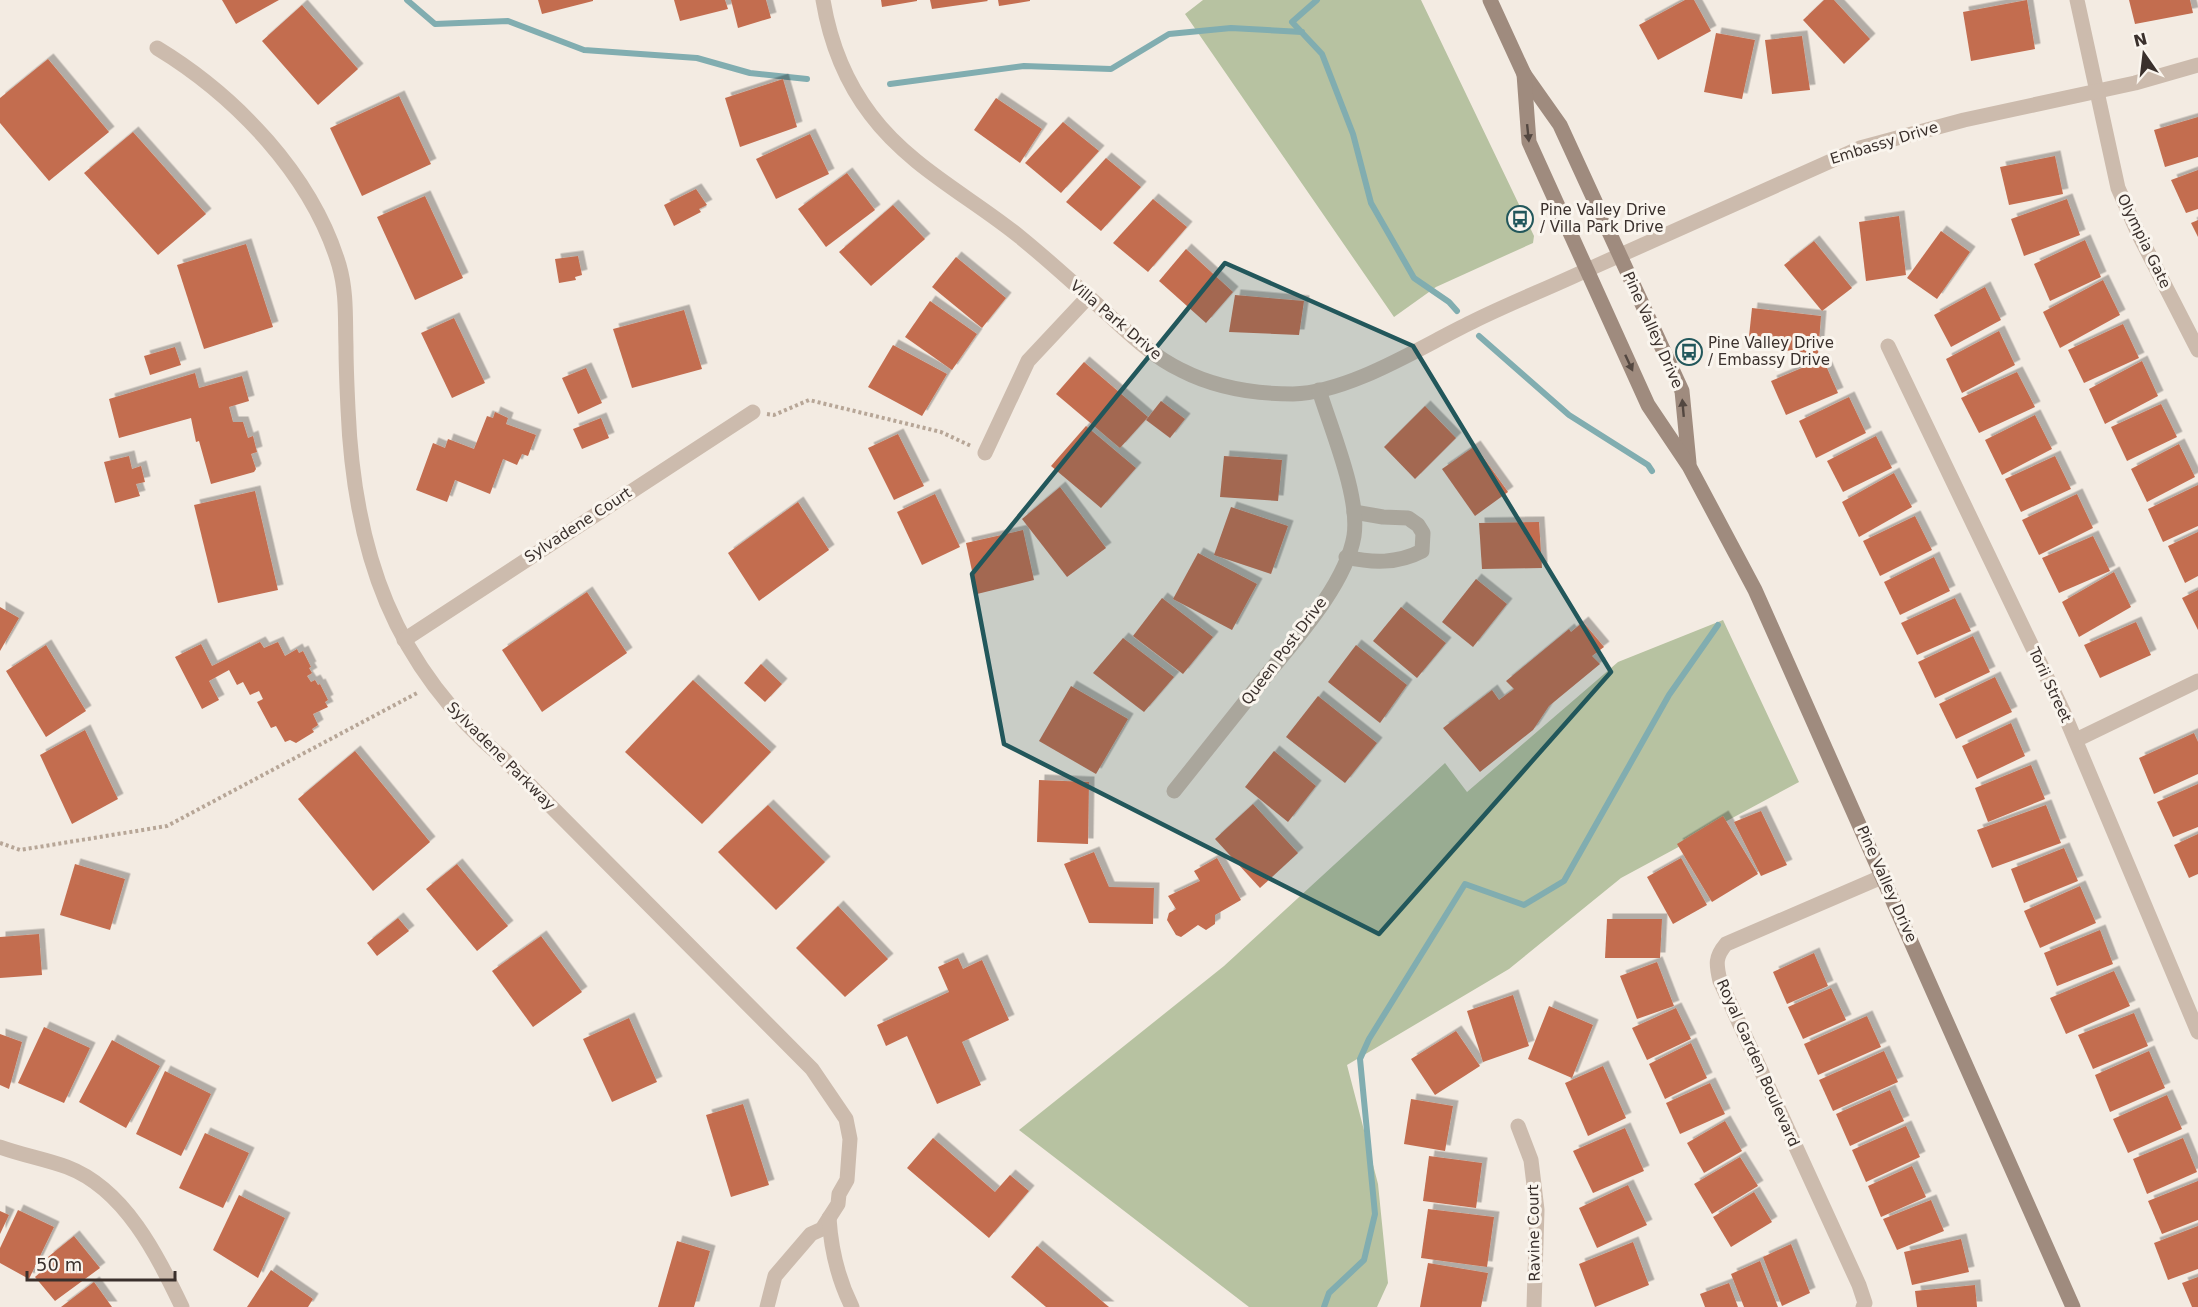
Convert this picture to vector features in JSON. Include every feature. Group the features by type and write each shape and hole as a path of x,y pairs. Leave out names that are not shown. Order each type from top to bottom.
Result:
{"main road":[{"name":"Pine Valley Drive","path":"1490,0 1524,74 1560,124 1682,391 1689,466"},
{"name":"Pine Valley Drive","path":"1524,74 1529,142 1648,405 1689,466 1755,590 1884,876 2073,1307"}],"street":[{"name":"Villa Park Drive","path":"823,0 831,36 847,78 887,135 924,167 1020,237 1156,355 1203,381 1228,388 1269,393 1319,390 1384,365 1474,320 1587,270"},
{"name":"Olympia Gate","path":"2077,0 2118,188 2138,233 2198,350"},
{"name":"Sylvadene Parkway","path":"157,48 201,77 246,116 285,162 314,208 330,240 347,298 348,411 356,498 379,584 410,653 463,721 505,760 812,1069 846,1119 850,1139 847,1180 822,1229 811,1234 775,1276 767,1307"},
{"name":"Embassy Drive","path":"1587,270 1860,148 1964,120 2096,92 2198,65"},
{"path":"986,453 1028,361 1088,297"},
{"name":"Torii Street","path":"1888,346 2076,740 2198,1032"},
{"name":"Queen Post Drive","path":"1174,791 1314,616 1334,584 1354,536 1354,512 1344,468 1319,390"},
{"name":"Sylvadene Court","path":"404,639 753,412"},
{"path":"1346,556 1378,562 1411,557 1422,551 1423,532 1408,518 1354,512"},
{"path":"2076,740 2198,681"},
{"name":"Royal Garden Boulevard","path":"1863,1307 1864,1303 1858,1285 1720,981 1716,964 1717,954 1726,944 1884,876"},
{"name":"Ravine Court","path":"1518,1126 1531,1160 1537,1210 1534,1307"},
{"path":"0,1147 67,1167 95,1183 118,1202 159,1260 182,1307"},
{"path":"829,1218 841,1286 852,1307"}],"path":[{"path":"753,412 774,415 809,400 941,432 986,453"},
{"path":"0,843 20,850 167,826 433,685"}],"highlighted area":[{"path":"1225,263 1413,346 1611,672 1379,934 1004,744 972,574"}],"green space":[{"path":"1203,0 1421,0 1534,236 1533,243 1436,287 1394,317 1185,14"},
{"path":"1723,620 1799,782 1621,878 1509,969 1347,1065 1378,1184 1388,1283 1377,1307 1249,1307 1019,1130 1224,966 1445,763 1467,792 1618,662"}],"building":[{"path":"222,0 279,0 236,24"},
{"path":"538,0 593,0 593,1 542,14"},
{"path":"674,0 725,0 728,9 680,21"},
{"path":"731,0 766,0 771,18 738,28"},
{"path":"881,0 917,0 917,1 882,7"},
{"path":"930,0 987,0 988,1 932,9"},
{"path":"998,0 1030,0 1030,1 999,6"},
{"path":"1685,0 1694,0 1711,31 1658,60 1639,25"},
{"path":"1824,0 1834,0 1870,39 1844,64 1803,20"},
{"path":"2027,0 2035,49 1971,61 1963,12"},
{"path":"2129,0 2190,0 2193,13 2135,24"},
{"path":"302,5 358,69 318,105 262,41"},
{"path":"1716,33 1755,40 1742,99 1704,92"},
{"path":"1802,36 1810,90 1772,94 1765,40"},
{"path":"48,59 109,132 49,181 0,123 0,98"},
{"path":"783,79 797,127 740,147 725,98"},
{"path":"399,96 431,164 362,196 330,128"},
{"path":"996,98 1042,129 1020,163 974,130"},
{"path":"2198,117 2198,157 2165,167 2154,130"},
{"path":"1063,122 1099,151 1061,193 1025,163"},
{"path":"133,132 206,214 158,255 84,173"},
{"path":"810,134 829,174 776,199 756,159"},
{"path":"2055,156 2063,194 2009,205 2000,167"},
{"path":"1106,158 1141,187 1101,231 1066,202"},
{"path":"2198,170 2198,209 2186,213 2171,180"},
{"path":"847,173 875,210 826,247 798,209"},
{"path":"696,189 707,205 699,209 701,212 674,226 664,205"},
{"path":"425,196 463,278 415,300 377,217"},
{"path":"1153,199 1187,227 1148,272 1113,243"},
{"path":"2067,199 2080,235 2024,256 2011,219"},
{"path":"893,205 925,239 871,286 839,252"},
{"path":"1899,216 1906,275 1866,281 1859,222"},
{"path":"2198,220 2198,237 2191,223"},
{"path":"1941,231 1970,252 1937,299 1907,278"},
{"path":"2085,240 2101,277 2050,301 2034,264"},
{"path":"1814,241 1852,288 1822,311 1784,265"},
{"path":"246,244 273,327 204,349 177,265"},
{"path":"1186,249 1233,292 1206,323 1159,281"},
{"path":"578,256 582,275 575,277 576,280 559,283 555,259"},
{"path":"956,257 1006,298 982,328 932,287"},
{"path":"2103,280 2120,315 2060,348 2043,312"},
{"path":"1985,287 2001,320 1951,347 1934,315"},
{"path":"1235,295 1304,301 1299,335 1229,332"},
{"path":"930,301 977,334 952,370 905,337"},
{"path":"1752,308 1821,316 1818,354 1748,346"},
{"path":"684,310 702,369 632,388 613,329"},
{"path":"454,318 485,383 452,398 421,333"},
{"path":"2123,324 2139,358 2084,383 2068,350"},
{"path":"1999,331 2015,365 1962,393 1946,359"},
{"path":"893,345 947,374 922,416 868,387"},
{"path":"175,347 181,365 150,375 144,356"},
{"path":"1823,359 1838,393 1786,415 1771,381"},
{"path":"2142,361 2158,396 2105,424 2089,389"},
{"path":"1084,362 1148,417 1120,448 1056,394"},
{"path":"586,368 602,403 578,414 562,378"},
{"path":"2017,372 2035,407 1979,433 1961,398"},
{"path":"195,373 199,388 242,376 249,401 229,407 233,422 243,422 248,438 253,436 257,452 251,454 256,469 254,472 211,484 199,441 196,442 191,418 119,438 109,399"},
{"path":"1849,397 1866,433 1816,458 1799,421"},
{"path":"1161,401 1185,419 1170,438 1146,420"},
{"path":"2161,404 2177,437 2127,461 2111,427"},
{"path":"1425,406 1456,438 1415,479 1384,447"},
{"path":"495,412 508,418 506,424 536,435 528,456 522,454 517,465 503,459 490,494 455,480 447,502 416,490 433,443 445,448 448,439 474,449 487,416 493,418"},
{"path":"2035,415 2052,449 2002,475 1985,440"},
{"path":"601,418 609,438 582,449 573,429"},
{"path":"1086,426 1136,468 1101,508 1051,466"},
{"path":"898,434 924,486 894,500 868,448"},
{"path":"1876,436 1892,468 1843,492 1827,461"},
{"path":"2179,444 2195,477 2147,502 2131,469"},
{"path":"1475,446 1508,492 1475,516 1442,469"},
{"path":"129,456 132,469 141,466 145,482 136,484 140,496 115,503 104,462"},
{"path":"1224,456 1282,460 1278,501 1220,497"},
{"path":"2055,456 2071,489 2021,512 2005,479"},
{"path":"1894,473 1912,507 1859,537 1842,502"},
{"path":"2198,485 2198,526 2163,542 2148,509"},
{"path":"1060,487 1106,548 1067,577 1022,519"},
{"path":"255,491 278,590 218,603 194,505"},
{"path":"935,494 960,547 922,565 897,512"},
{"path":"2077,494 2093,528 2039,555 2022,520"},
{"path":"798,502 829,550 759,601 728,553"},
{"path":"1231,507 1288,526 1271,574 1214,555"},
{"path":"1915,516 1932,550 1880,576 1863,541"},
{"path":"1539,522 1542,568 1482,569 1479,523"},
{"path":"1023,530 1034,580 977,594 966,543"},
{"path":"2198,532 2198,576 2185,583 2168,546"},
{"path":"2093,536 2110,571 2059,593 2042,558"},
{"path":"1198,553 1257,584 1232,630 1173,599"},
{"path":"1934,557 1950,591 1900,615 1884,582"},
{"path":"2114,572 2131,607 2079,637 2062,602"},
{"path":"1476,579 1507,604 1473,647 1442,622"},
{"path":"2198,590 2198,630 2182,598"},
{"path":"587,592 627,653 542,712 502,650"},
{"path":"1162,598 1213,637 1183,674 1133,636"},
{"path":"1955,598 1971,631 1917,655 1901,623"},
{"path":"0,607 19,618 0,651"},
{"path":"1401,607 1446,643 1417,678 1373,641"},
{"path":"1583,622 1604,647 1592,656 1600,664 1549,706 1533,730 1480,772 1443,728 1492,690 1499,700 1514,689 1506,681 1569,629 1571,632"},
{"path":"2136,622 2151,655 2100,678 2084,645"},
{"path":"1973,636 1990,672 1935,698 1918,662"},
{"path":"1123,638 1174,677 1144,712 1093,673"},
{"path":"260,642 264,648 278,642 285,656 297,649 299,653 303,651 312,673 307,676 311,682 315,680 318,685 320,684 328,700 325,702 328,707 313,714 318,725 312,729 314,732 296,743 290,740 285,742 276,726 271,728 257,702 263,699 259,691 250,695 243,682 237,685 229,670 209,681 219,700 202,709 175,657 201,644 212,666"},
{"path":"46,645 86,711 46,737 6,671"},
{"path":"1356,645 1407,685 1380,723 1328,682"},
{"path":"761,664 782,684 765,702 744,683"},
{"path":"1995,677 2012,712 1956,739 1939,704"},
{"path":"693,680 771,752 702,824 625,752"},
{"path":"1071,686 1128,719 1096,774 1039,741"},
{"path":"1318,696 1377,743 1345,783 1286,737"},
{"path":"2011,723 2025,756 1977,779 1962,746"},
{"path":"85,730 118,799 72,824 40,755"},
{"path":"2194,733 2198,742 2198,774 2154,794 2139,758"},
{"path":"355,751 430,842 373,891 298,799"},
{"path":"1274,751 1316,786 1288,822 1245,787"},
{"path":"2031,765 2045,799 1988,822 1975,788"},
{"path":"1039,780 1089,782 1088,844 1037,842"},
{"path":"2198,784 2198,827 2173,837 2157,802"},
{"path":"1253,804 1298,853 1260,888 1215,839"},
{"path":"768,805 825,862 776,910 718,852"},
{"path":"2046,805 2061,843 1992,868 1977,830"},
{"path":"1761,811 1787,865 1761,876 1734,822"},
{"path":"1723,816 1758,874 1712,902 1677,844"},
{"path":"2198,834 2198,874 2189,878 2174,845"},
{"path":"2064,848 2078,881 2024,903 2011,869"},
{"path":"1094,852 1109,887 1154,888 1153,924 1089,923 1064,864"},
{"path":"1217,858 1241,900 1215,915 1215,924 1206,930 1198,925 1181,937 1176,935 1167,920 1169,913 1176,909 1168,896 1200,881 1194,871"},
{"path":"1681,858 1707,905 1673,924 1647,877"},
{"path":"75,864 125,879 110,930 60,915"},
{"path":"457,864 508,926 477,951 426,889"},
{"path":"2080,886 2096,923 2040,948 2024,911"},
{"path":"838,906 888,959 845,997 796,948"},
{"path":"398,918 409,931 377,956 367,943"},
{"path":"1607,919 1662,919 1660,958 1605,958"},
{"path":"2100,930 2113,964 2057,986 2044,953"},
{"path":"39,934 42,975 0,978 0,937"},
{"path":"541,936 582,992 533,1027 492,971"},
{"path":"1814,953 1828,986 1787,1004 1773,972"},
{"path":"958,958 963,969 982,960 1009,1020 962,1042 981,1085 937,1104 907,1036 886,1046 877,1025 949,992 938,967"},
{"path":"1657,962 1674,1006 1637,1019 1620,976"},
{"path":"2114,971 2130,1006 2066,1034 2050,998"},
{"path":"1831,988 1846,1020 1803,1039 1788,1007"},
{"path":"1513,995 1529,1046 1483,1062 1467,1011"},
{"path":"1549,1006 1593,1025 1572,1078 1528,1059"},
{"path":"1676,1008 1691,1039 1647,1060 1632,1028"},
{"path":"2134,1013 2148,1046 2093,1069 2078,1035"},
{"path":"1867,1016 1881,1047 1818,1075 1804,1044"},
{"path":"629,1018 657,1082 612,1102 583,1039"},
{"path":"44,1027 90,1048 64,1103 18,1083"},
{"path":"1456,1031 1480,1066 1435,1095 1411,1059"},
{"path":"0,1034 22,1042 9,1089 0,1085"},
{"path":"112,1040 160,1066 126,1128 79,1102"},
{"path":"1691,1043 1707,1078 1665,1099 1649,1064"},
{"path":"1884,1051 1898,1082 1833,1111 1819,1080"},
{"path":"2149,1051 2165,1088 2110,1112 2095,1075"},
{"path":"1603,1066 1626,1118 1588,1136 1565,1083"},
{"path":"165,1071 211,1094 181,1156 136,1134"},
{"path":"1710,1083 1725,1114 1680,1134 1666,1103"},
{"path":"1890,1090 1904,1121 1850,1146 1836,1114"},
{"path":"2167,1095 2182,1129 2128,1153 2113,1119"},
{"path":"1411,1099 1453,1106 1445,1151 1404,1144"},
{"path":"743,1104 769,1185 731,1197 706,1115"},
{"path":"1725,1121 1742,1151 1704,1173 1687,1143"},
{"path":"1906,1126 1920,1157 1866,1182 1852,1150"},
{"path":"1625,1128 1644,1171 1593,1193 1573,1151"},
{"path":"205,1133 249,1153 223,1208 179,1188"},
{"path":"933,1138 995,1192 1010,1175 1029,1191 989,1238 907,1168"},
{"path":"2183,1138 2197,1172 2147,1194 2133,1159"},
{"path":"1429,1156 1482,1163 1476,1208 1423,1201"},
{"path":"1740,1157 1758,1186 1712,1214 1694,1184"},
{"path":"1912,1166 1926,1197 1881,1217 1868,1186"},
{"path":"2198,1181 2198,1220 2162,1234 2148,1201"},
{"path":"1628,1185 1647,1225 1597,1248 1579,1208"},
{"path":"1754,1192 1772,1222 1731,1247 1713,1217"},
{"path":"239,1195 285,1218 258,1278 213,1250"},
{"path":"1931,1200 1944,1231 1897,1250 1883,1219"},
{"path":"1428,1209 1494,1217 1487,1267 1421,1258"},
{"path":"18,1210 54,1227 29,1279 0,1263 0,1248"},
{"path":"0,1211 9,1215 0,1234"},
{"path":"2198,1226 2198,1269 2168,1280 2154,1243"},
{"path":"74,1236 100,1268 55,1301 35,1277 52,1262 48,1257"},
{"path":"1961,1239 1969,1272 1912,1285 1904,1252"},
{"path":"677,1241 710,1251 694,1307 658,1307"},
{"path":"1633,1242 1649,1285 1595,1307 1579,1264"},
{"path":"1791,1244 1810,1293 1782,1306 1763,1257"},
{"path":"1037,1246 1109,1307 1046,1307 1011,1277"},
{"path":"1760,1261 1778,1307 1744,1307 1731,1274"},
{"path":"1428,1263 1488,1273 1481,1307 1420,1307"},
{"path":"271,1270 313,1299 308,1307 247,1307"},
{"path":"2198,1277 2198,1307 2192,1307 2182,1283"},
{"path":"94,1282 112,1307 61,1307"},
{"path":"1729,1283 1738,1307 1705,1307 1700,1294"},
{"path":"1975,1285 1977,1307 1917,1307 1915,1291"}],"waterway":[{"path":"407,0 435,24 508,21 584,50 697,58 750,73 807,79"},
{"path":"1317,0 1292,22 1322,54 1353,134 1371,203 1414,278 1449,302 1457,311"},
{"path":"890,84 1024,66 1111,69 1169,34 1231,28 1302,32"},
{"path":"1479,336 1569,415 1648,465 1652,471"},
{"path":"1324,1307 1329,1293 1364,1260 1375,1214 1360,1059 1369,1039 1465,884 1524,905 1564,881 1669,695 1718,625"}],"place":[{"name":"Pine Valley Drive / Villa Park Drive","path":"1520,219"},
{"name":"Pine Valley Drive / Embassy Drive","path":"1689,352"}]}
